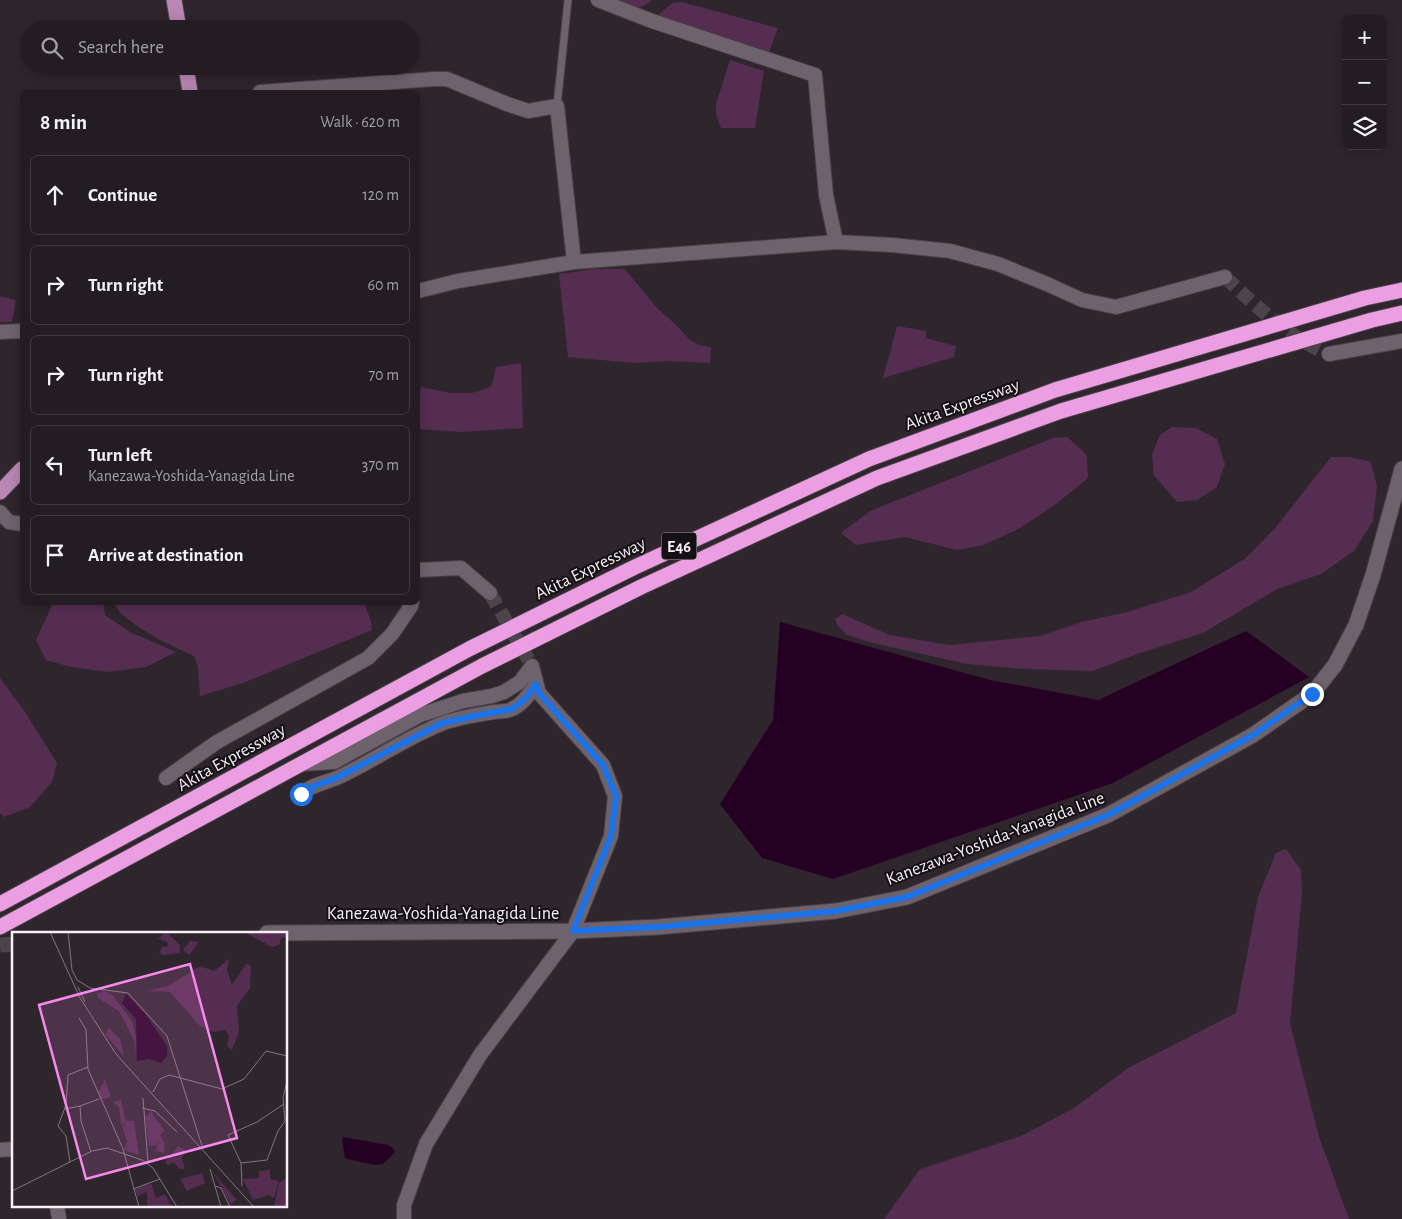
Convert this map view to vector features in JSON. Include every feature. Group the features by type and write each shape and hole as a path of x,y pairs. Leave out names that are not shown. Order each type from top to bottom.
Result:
{"highway":[{"name":"Akita Expressway","path":"0,904 469,649 635,567 869,459 1055,390 1365,298 1402,290"},
{"name":"E46","path":"0,927 482,666 632,592 877,478 1061,411 1402,312"}],"main road":[{"path":"174,0 177,20"},
{"path":"187,75 190,90"},
{"name":"Kanezawa-Yoshida-Yanagida Line","path":"288,933 573,931 658,927 836,911 907,897 1108,815 1245,740 1312,694 1335,664 1356,624 1373,575 1402,469"},
{"path":"0,492 20,472"}],"street":[{"path":"600,0 652,21 815,75 826,196 836,242"},
{"path":"287,90 434,79 447,80 528,111 557,106 574,262"},
{"path":"420,290 458,281 574,262 836,242 950,251 998,264 1082,300 1116,307 1225,277"},
{"path":"0,332 20,331"},
{"path":"1329,354 1402,341"},
{"path":"0,512 9,522 20,524"},
{"path":"420,572 461,568 490,593"},
{"path":"166,778 217,742 368,658 392,634 412,605"},
{"path":"301,764 334,762 420,715 463,701 504,692 520,682 532,666 539,693 603,765 616,796 611,836 573,931 480,1055 426,1144 404,1205 404,1219"},
{"path":"301,794 307,789 340,776 442,723 512,709 525,699 536,684"},
{"path":"57,1206 59,1219"}],"lane":[{"path":"557,106 568,0"}],"shaded area":[{"path":"611,0 653,0 641,7 633,8"},
{"path":"682,2 778,28 769,53 658,15 673,3"},
{"path":"730,60 764,71 755,128 721,128 716,114 716,104"},
{"path":"594,269 624,269 657,308 689,339 699,345 711,347 710,363 668,361 635,363 568,357 559,274"},
{"path":"0,296 16,300 12,322 0,322"},
{"path":"897,326 926,331 926,338 956,346 954,357 883,378"},
{"path":"521,363 523,428 462,432 420,429 421,387 450,393 472,393 492,385 496,367"},
{"path":"1172,427 1196,428 1217,439 1225,464 1217,487 1197,500 1177,502 1154,475 1152,454 1160,435"},
{"path":"1067,437 1087,456 1088,478 1056,504 1020,528 984,545 957,550 905,537 856,545 841,533 870,511 1053,438"},
{"path":"1331,457 1350,457 1371,462 1377,486 1373,521 1354,551 1321,574 1277,589 1203,633 1137,654 1093,671 1025,669 967,664 873,643 847,635 837,625 835,619 842,614 890,635 949,645 1040,636 1081,622 1127,612 1191,592 1246,558 1276,527"},
{"path":"52,605 103,605 105,615 130,632 176,652 146,667 108,672 71,667 46,660 36,640"},
{"path":"115,605 365,605 371,621 372,630 243,683 200,696 198,667 194,656 148,633 122,614"},
{"path":"780,622 990,680 1098,700 1246,631 1309,677 1113,783 833,879 762,858 720,804 773,720"},
{"path":"0,678 25,712 57,763 52,782 30,807 4,817 0,813"},
{"path":"1286,849 1301,870 1302,893 1290,1023 1319,1137 1349,1219 884,1219 920,1169 1021,1136 1074,1108 1128,1068 1236,1013 1258,897 1276,853"},
{"path":"343,1137 388,1145 395,1152 383,1164 375,1165 347,1159 345,1158"}],"tunnel":[{"path":"1225,277 1261,310 1287,330 1329,354"},
{"path":"490,593 532,666"},
{"path":"0,945 12,944"}],"route":[{"path":"301,794 307,789 340,776 442,723 512,709 525,699 536,684 539,693 603,765 616,796 611,836 573,931 658,927 836,911 907,897 1108,815 1253,735 1312,694"}]}
